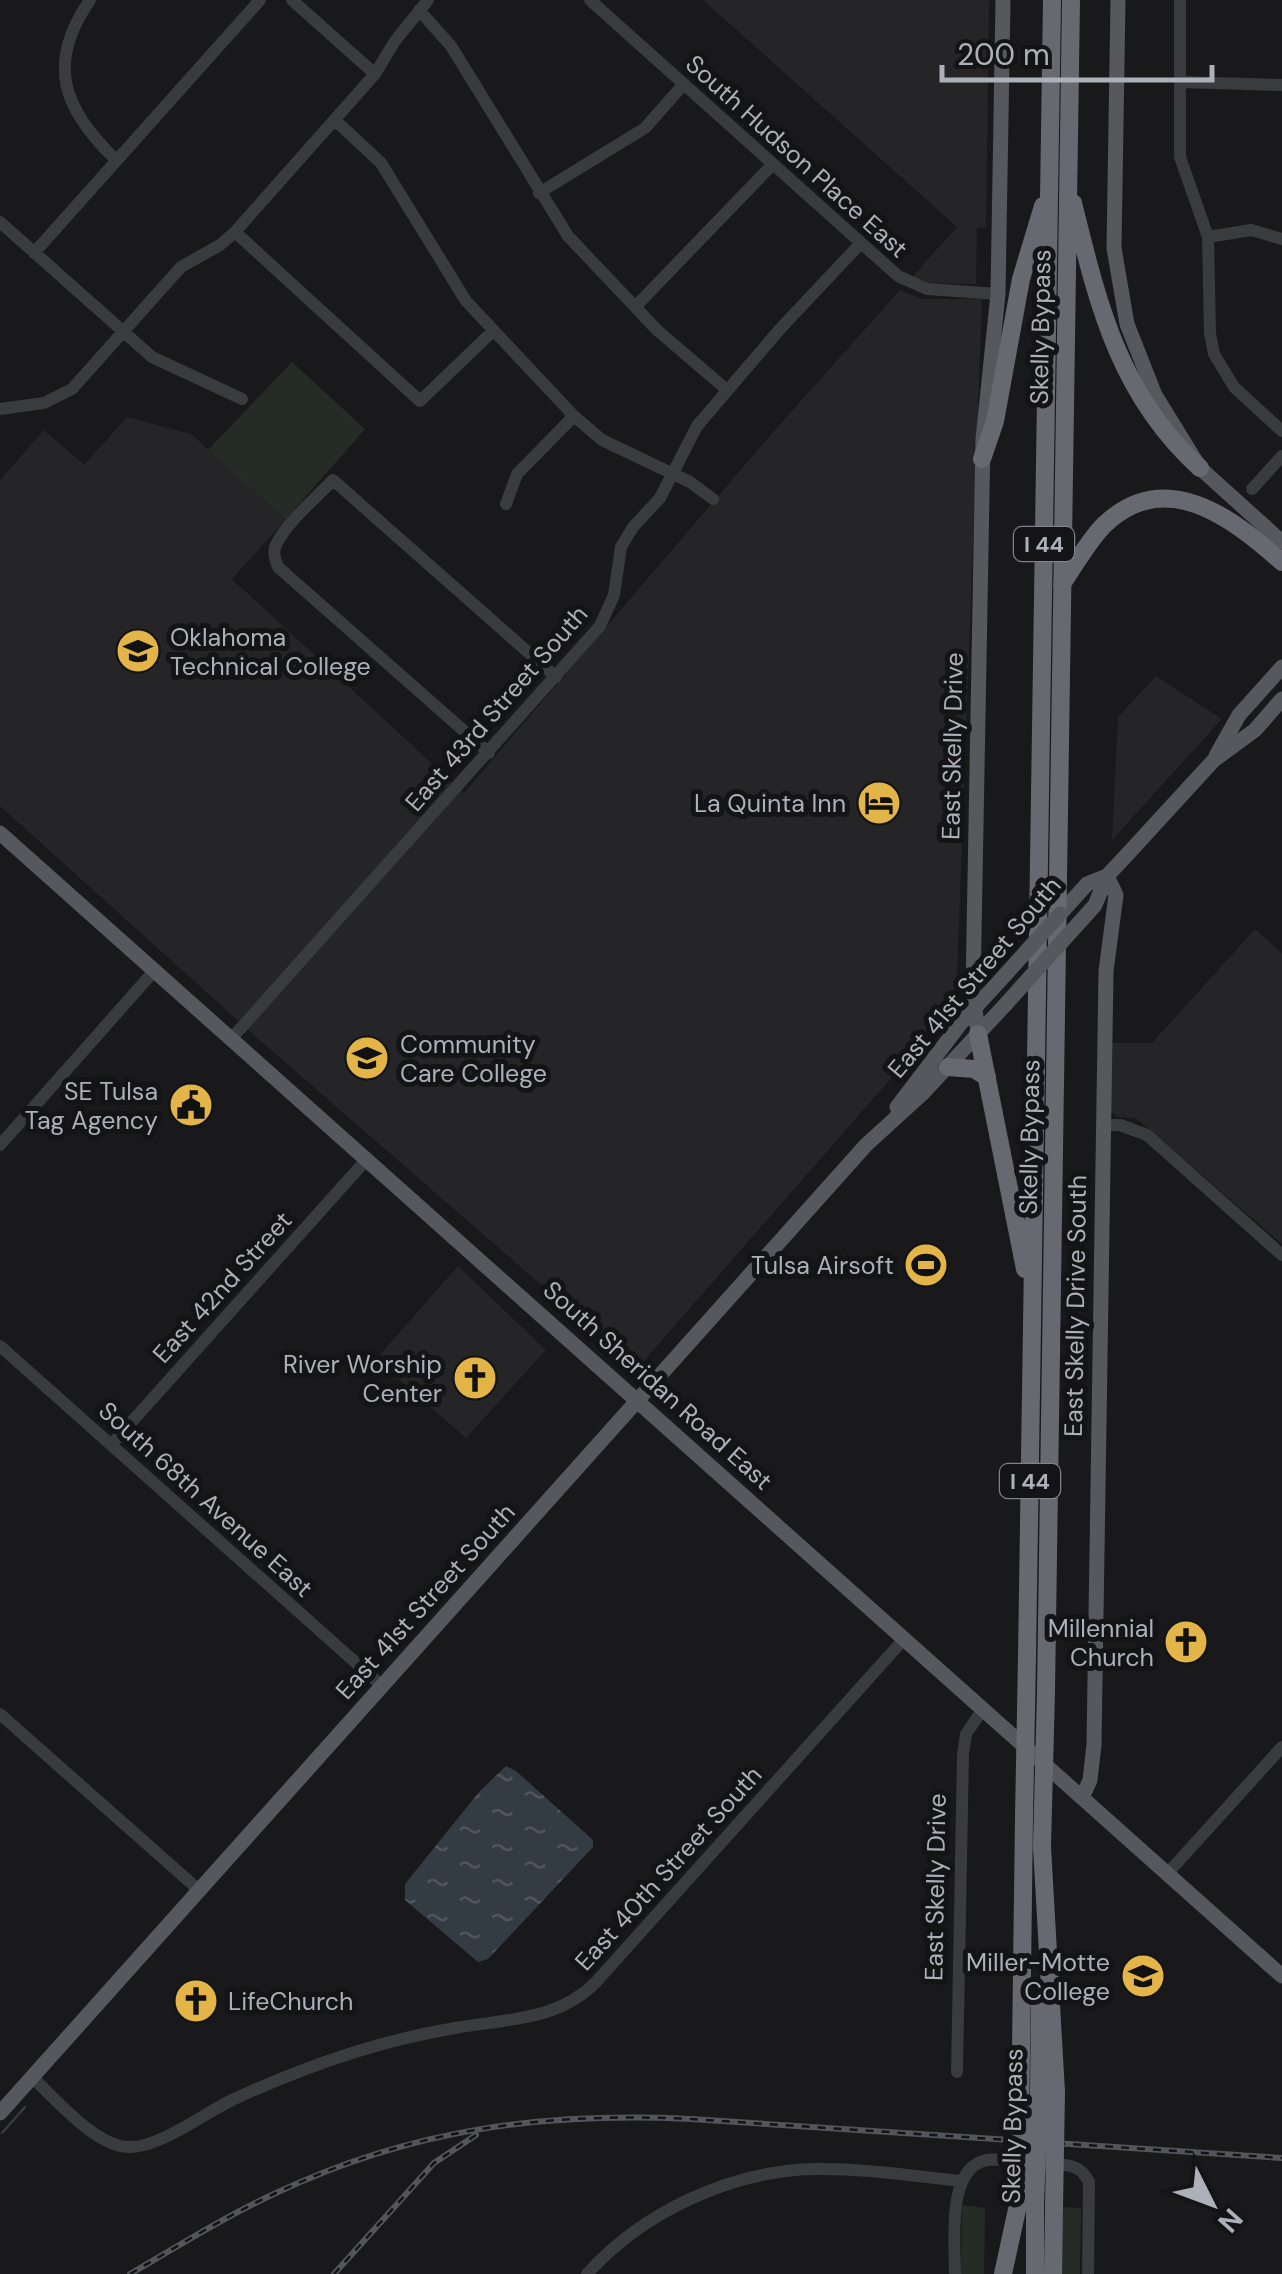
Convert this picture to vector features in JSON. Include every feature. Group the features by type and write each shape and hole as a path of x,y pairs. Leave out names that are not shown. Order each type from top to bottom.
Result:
{"highway":[{"name":"Skelly Bypass","path":"1035,2274 1062,585 1052,0"},
{"name":"Skelly Bypass","path":"1038,2092 1024,1816 1032,1304 1058,179 1071,0"},
{"path":"982,459 995,421 1021,279 1058,179"},
{"path":"1058,179 1112,343 1156,418 1200,468"},
{"path":"1062,585 1107,522 1134,506 1157,500 1191,502 1221,513 1282,562"},
{"path":"978,1034 1032,1304"},
{"path":"948,1067 974,1068 987,1077"},
{"name":"Skelly Bypass","path":"1017,2274 1036,2206"},
{"path":"1003,2274 1036,2206"},
{"path":"1036,2206 1054,2274"}],"main road":[{"path":"982,459 998,294 1004,0"},
{"path":"1118,0 1114,248 1118,286 1141,364 1167,417 1200,468 1282,542"},
{"name":"East Skelly Drive","path":"978,1034 973,991 982,459"},
{"name":"East 41st Street South","path":"1214,760 1239,715 1282,667"},
{"name":"East 41st Street South","path":"0,2113 888,1122 948,1067 1095,906 1107,876 1214,760 1255,730 1282,699"},
{"name":"South Sheridan Road East","path":"0,833 1282,1976"},
{"name":"East 41st Street South","path":"888,1122 913,1083 976,1007 1087,884 1107,876"},
{"name":"East Skelly Drive South","path":"1082,1798 1090,1780 1094,1744 1106,971 1116,895 1107,876"}],"street":[{"path":"90,0 69,43 66,86 81,123 116,160"},
{"path":"34,252 260,0"},
{"path":"292,0 375,74"},
{"name":"South Hudson Place East","path":"590,0 898,276 916,286 998,294"},
{"path":"1180,0 1180,157 1208,237 1214,354 1234,387 1282,431"},
{"path":"0,409 33,406 58,398 81,381 181,267 220,245 234,232 375,74 423,5 568,236 635,307 727,390"},
{"path":"1180,82 1282,85"},
{"path":"539,193 645,128 684,85"},
{"path":"335,120 381,163 466,301 574,416 602,440 690,482 713,499"},
{"path":"635,307 773,164"},
{"path":"0,222 159,362 242,399"},
{"path":"1208,237 1252,230 1282,239"},
{"path":"234,232 420,401 493,332"},
{"name":"East 43rd Street South","path":"232,1038 606,618 614,595 621,548 632,527 660,498 697,426 861,243"},
{"path":"506,504 517,474 574,416"},
{"path":"1252,489 1282,456"},
{"path":"489,753 278,567 275,545 333,480 556,677"},
{"path":"0,1145 155,970"},
{"path":"1103,1125 1147,1135 1282,1256"},
{"name":"East 42nd Street","path":"111,1445 367,1159"},
{"name":"South 68th Avenue East","path":"0,1346 382,1686"},
{"name":"East 40th Street South","path":"32,2077 100,2138 118,2146 136,2147 258,2088 340,2057 426,2034 540,2016 575,2002 904,1639"},
{"name":"East Skelly Drive","path":"957,2072 963,1754 966,1734 983,1709"},
{"path":"0,1714 200,1891"},
{"path":"1167,1874 1282,1747"},
{"path":"955,2274 961,2181 972,2166 986,2160 1075,2166 1084,2172 1090,2182 1088,2274"},
{"path":"587,2274 642,2226 683,2202 726,2186 813,2169 961,2181"}],"shaded area":[{"path":"703,0 989,0 986,227 977,228 976,284 928,283 913,276 957,227"},
{"path":"900,290 922,299 982,299 956,1004 643,1362 630,1362 255,1036 0,806 0,480 44,430 84,465 127,417 191,434 286,519 232,579 464,793"},
{"path":"292,362 365,429 286,519 208,450"},
{"path":"1156,676 1222,719 1112,840 1118,717"},
{"path":"1255,929 1282,953 1282,1244 1136,1118 1117,1117 1110,1110 1112,1043 1152,1043"},
{"path":"458,1266 546,1350 466,1438 376,1359"},
{"path":"962,2205 985,2208 984,2274 961,2274"},
{"path":"1061,2207 1081,2208 1080,2274 1060,2274"}],"water":[{"path":"506,1766 593,1840 593,1847 488,1959 478,1962 405,1900 405,1884 479,1792"}],"waterway":[{"path":"2,2133 25,2107"}],"railway":[{"path":"130,2274 239,2211 327,2171 428,2140 531,2122 691,2119 1282,2158"},
{"path":"334,2274 434,2163 476,2135"}],"place":[{"name":"Oklahoma Technical College","path":"138,651"},
{"name":"La Quinta Inn","path":"879,803"},
{"name":"Community Care College","path":"367,1058"},
{"name":"SE Tulsa Tag Agency","path":"191,1105"},
{"name":"Tulsa Airsoft","path":"926,1265"},
{"name":"River Worship Center","path":"475,1378"},
{"name":"Millennial Church","path":"1186,1642"},
{"name":"Miller-Motte College","path":"1143,1976"},
{"name":"LifeChurch","path":"196,2001"}]}
